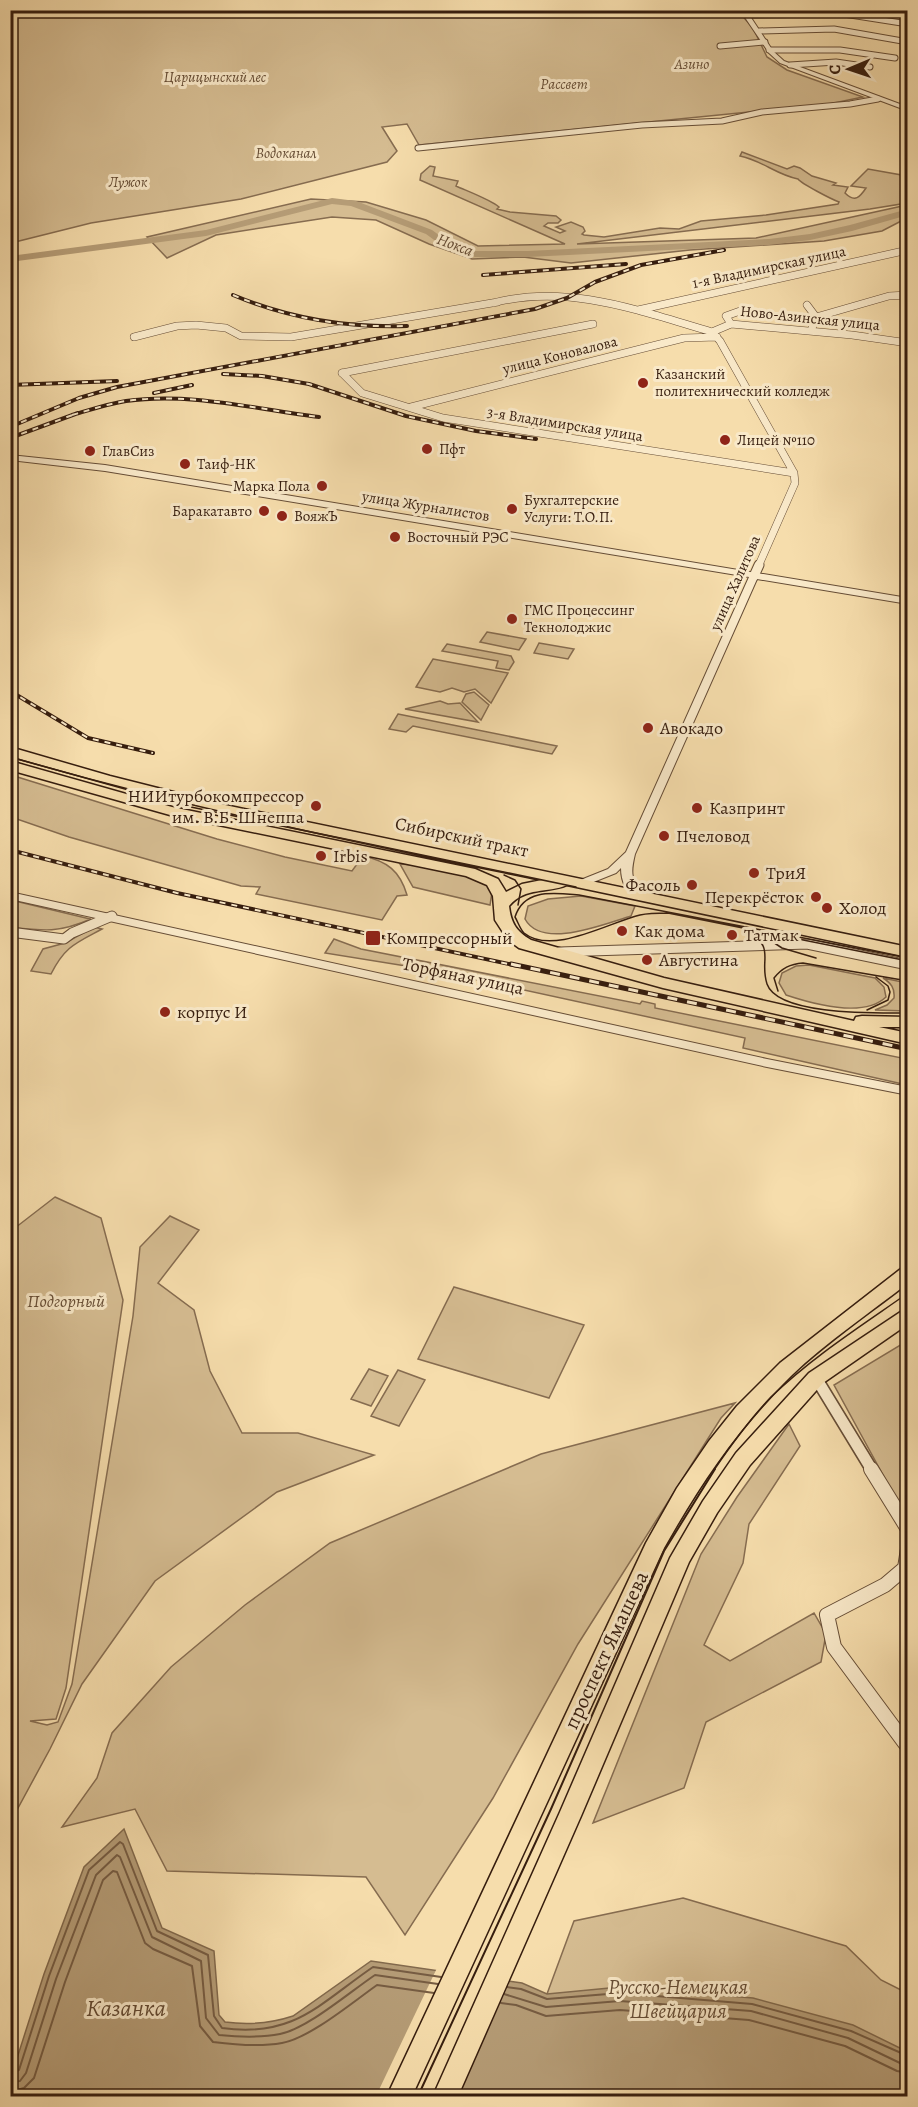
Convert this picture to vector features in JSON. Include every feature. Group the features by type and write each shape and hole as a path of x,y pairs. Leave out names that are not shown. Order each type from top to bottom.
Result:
{"main road":[{"name":"Сибирский тракт","path":"10,751 105,779 225,809 908,952"},
{"name":"Сибирский тракт","path":"10,765 170,811 470,872 493,882 499,889 503,920 513,936 525,944 663,983 908,1039"},
{"path":"501,907 510,895 521,889 544,884 581,882"},
{"path":"810,1017 908,1022"},
{"name":"проспект Ямашева","path":"399,2097 656,1543 684,1494 716,1447 744,1412 787,1368 908,1273"},
{"name":"проспект Ямашева","path":"445,2097 570,1816 680,1558 710,1507 743,1459 816,1378 908,1314"}],"street":[{"path":"745,13 844,14 908,24"},
{"path":"745,13 759,31 773,57 908,109"},
{"path":"759,31 834,29 908,42"},
{"path":"720,46 765,42"},
{"path":"769,50 840,51 895,58"},
{"path":"790,65 836,62 870,68"},
{"path":"418,148 642,126 722,121 762,112 850,105 878,99"},
{"name":"1-я Владимирская улица","path":"637,310 908,250"},
{"path":"816,317 889,296 908,295"},
{"path":"134,337 177,326 196,325 226,328 241,336 291,337 493,303 567,297 593,298 714,335 723,344 794,472"},
{"path":"807,305 816,317"},
{"path":"731,324 726,316 740,311"},
{"path":"811,331 816,317"},
{"name":"3-я Владимирская улица","path":"593,324 342,373 362,393 443,418 794,472"},
{"name":"Ново-Азинская улица","path":"714,335 731,324 908,343"},
{"name":"улица Коновалова","path":"411,407 684,338 714,335"},
{"name":"улица Журналистов","path":"10,457 105,468 908,601"},
{"name":"улица Халитова","path":"630,854 795,483 794,472"},
{"path":"581,882 612,871 630,854"},
{"path":"630,854 626,869 627,882 639,895"},
{"name":"Торфяная улица","path":"10,895 767,1063 908,1091"},
{"path":"10,932 64,939 72,933 112,916"},
{"name":"Сибирский тракт","path":"555,953 607,949 807,944 908,965"},
{"path":"816,1378 908,1529"},
{"path":"908,1549 904,1568 885,1585 827,1615 834,1647 905,1743 908,1742"}],"green space":[{"path":"10,11 738,11 753,28 767,57 787,70 863,97 829,104 419,145 407,124 382,127 397,151 387,162 241,199 91,223 11,243"},
{"path":"742,152 787,169 794,166 812,176 836,183 833,185 848,187 845,193 852,198 859,196 866,188 851,186 868,169 907,176 907,203 577,244 756,238 907,205 907,218 882,231 824,241 690,250 571,263 523,257 472,259 429,244 376,220 332,217 216,235 167,258 147,237 311,199 366,202 426,220 478,246 565,244 420,180 421,174 430,166 435,167 433,176 458,181 456,186 490,201 499,207 497,209 556,216 561,220 558,223 548,223 544,226 560,233 565,231 556,227 571,222 583,227 585,231 582,234 584,235 604,237 660,228 679,229 701,221 766,215 838,204 839,202 798,179 740,156"},
{"path":"487,632 526,639 519,650 480,642"},
{"path":"539,643 574,649 568,659 534,653"},
{"path":"447,644 511,656 514,662 509,670 496,668 498,661 442,651"},
{"path":"433,659 508,673 491,703 475,689 464,692 452,688 440,692 416,687"},
{"path":"474,692 489,705 481,720 462,702 466,694"},
{"path":"440,701 448,704 460,703 478,722 405,709"},
{"path":"398,714 557,746 552,754 413,726 406,732 389,729"},
{"path":"11,775 217,839 285,857 352,871 363,856 371,858 386,864 396,873 407,895 397,896 382,920 256,894 260,887 241,886 69,837 11,817"},
{"path":"400,864 473,877 486,883 492,892 490,905 413,887"},
{"path":"581,896 635,906 631,916 590,929 559,934 545,933 533,928 525,919 528,906 548,899"},
{"path":"11,900 91,919 70,927 51,930 11,927"},
{"path":"94,927 102,929 66,951 51,974 31,971 43,949 65,943"},
{"path":"334,939 361,949 640,1004 642,1001 655,1004 655,1008 907,1059 907,1085 743,1048 745,1038 437,971 325,953"},
{"path":"809,965 875,978 884,987 886,997 865,1007 852,1008 824,1005 786,995 779,983 782,973 796,966"},
{"path":"883,978 907,983 907,1011 875,1010 887,1005 894,998 892,986"},
{"name":"Подгорный","path":"55,1197 101,1218 123,1300 66,1688 56,1719 30,1721 47,1725 58,1722 72,1684 133,1316 140,1247 170,1216 199,1230 158,1283 194,1310 210,1371 242,1433 298,1433 374,1455 277,1492 155,1581 82,1684 11,1821 11,1716 17,1717 17,1697 10,1697 11,1231"},
{"path":"454,1287 584,1325 549,1398 418,1359"},
{"path":"907,1341 907,1519 834,1385"},
{"path":"369,1369 388,1376 371,1406 351,1399"},
{"path":"398,1370 425,1380 399,1426 371,1416"},
{"path":"735,1403 721,1418 578,1644 493,1798 405,1935 366,1877 167,1871 135,1809 62,1827 97,1778 112,1733 171,1667 245,1605 330,1543 541,1454"},
{"path":"789,1424 800,1446 749,1524 743,1563 704,1645 730,1661 814,1613 826,1634 821,1662 706,1722 684,1788 593,1823 701,1554 737,1497"},
{"name":"Русско-Немецкая Швейцария","path":"683,1898 846,1946 881,1980 907,1993 907,2096 497,2096 547,1994 574,1921"}],"water":[{"name":"Казанка","path":"124,1829 162,1928 214,1951 219,2015 225,2022 260,2023 293,2016 371,1961 522,1983 547,1994 620,1987 753,1998 853,2025 908,2052 907,2096 11,2096 11,2077 44,1974 84,1867"}],"pier":[{"path":"437,1968 511,1979 458,2096 376,2096"}],"waterway":[{"name":"Нокса","path":"10,259 206,233 332,201 353,203 429,232 444,243 475,254 528,254 769,242 810,237 852,228 908,212"}],"tram line":[{"path":"10,757 186,806 576,887"},
{"path":"504,875 515,880 521,889 518,905"},
{"path":"908,958 579,895 541,894 525,901 515,917 524,933 536,939 550,941 581,935 640,915 668,913 908,961"},
{"path":"748,931 762,943 767,984 775,994 790,1002 831,1010 908,1013"},
{"path":"759,933 782,948 816,958"},
{"path":"778,991 774,978 783,969 803,963 908,981"},
{"path":"867,1010 888,1000 890,992 888,986 876,977"},
{"path":"714,1470 756,1414 787,1382 837,1342 908,1293"},
{"path":"418,2096 551,1809 664,1551 715,1469"}],"railway":[{"path":"10,427 79,398 117,387 535,309 567,298 595,282 641,265 724,250 720,251"},
{"path":"483,275 626,264"},
{"path":"233,295 276,310 318,320 362,325 407,326"},
{"path":"223,374 262,376 309,384 406,416 476,431 536,439"},
{"path":"10,385 117,381"},
{"path":"154,393 192,385"},
{"path":"75,414 126,401 174,399 198,400 319,417"},
{"path":"10,438 75,414"},
{"path":"10,691 88,738 153,753"},
{"path":"10,850 177,893 518,966"},
{"path":"511,964 908,1049"}],"place":[{"name":"Казанский политехнический колледж","path":"643,383"},
{"name":"Лицей №110","path":"725,440"},
{"name":"Пфт","path":"427,449"},
{"name":"ГлавСиз","path":"90,451"},
{"name":"Таиф-НК","path":"185,464"},
{"name":"Марка Пола","path":"322,486"},
{"name":"Бухгалтерские Услуги: Т.О.П.","path":"512,509"},
{"name":"Баракатавто","path":"264,511"},
{"name":"ВояжЪ","path":"282,516"},
{"name":"Восточный РЭС","path":"395,537"},
{"name":"ГМС Процессинг Текнолоджис","path":"512,619"},
{"name":"Авокадо","path":"648,728"},
{"name":"НИИтурбокомпрессор им. В.Б. Шнеппа","path":"316,806"},
{"name":"Казпринт","path":"697,808"},
{"name":"Пчеловод","path":"664,836"},
{"name":"Irbis","path":"321,856"},
{"name":"ТриЯ","path":"754,873"},
{"name":"Фасоль","path":"692,885"},
{"name":"Перекрёсток","path":"816,897"},
{"name":"Холод","path":"827,908"},
{"name":"Как дома","path":"622,931"},
{"name":"Татмак","path":"732,935"},
{"name":"Компрессорный","path":"373,938"},
{"name":"Августина","path":"647,960"},
{"name":"корпус И","path":"165,1012"}],"park label":[{"name":"Азино","path":"692,64"},
{"name":"Царицынский лес","path":"215,77"},
{"name":"Рассвет","path":"564,84"},
{"name":"Водоканал","path":"286,153"},
{"name":"Лужок","path":"128,182"}]}
